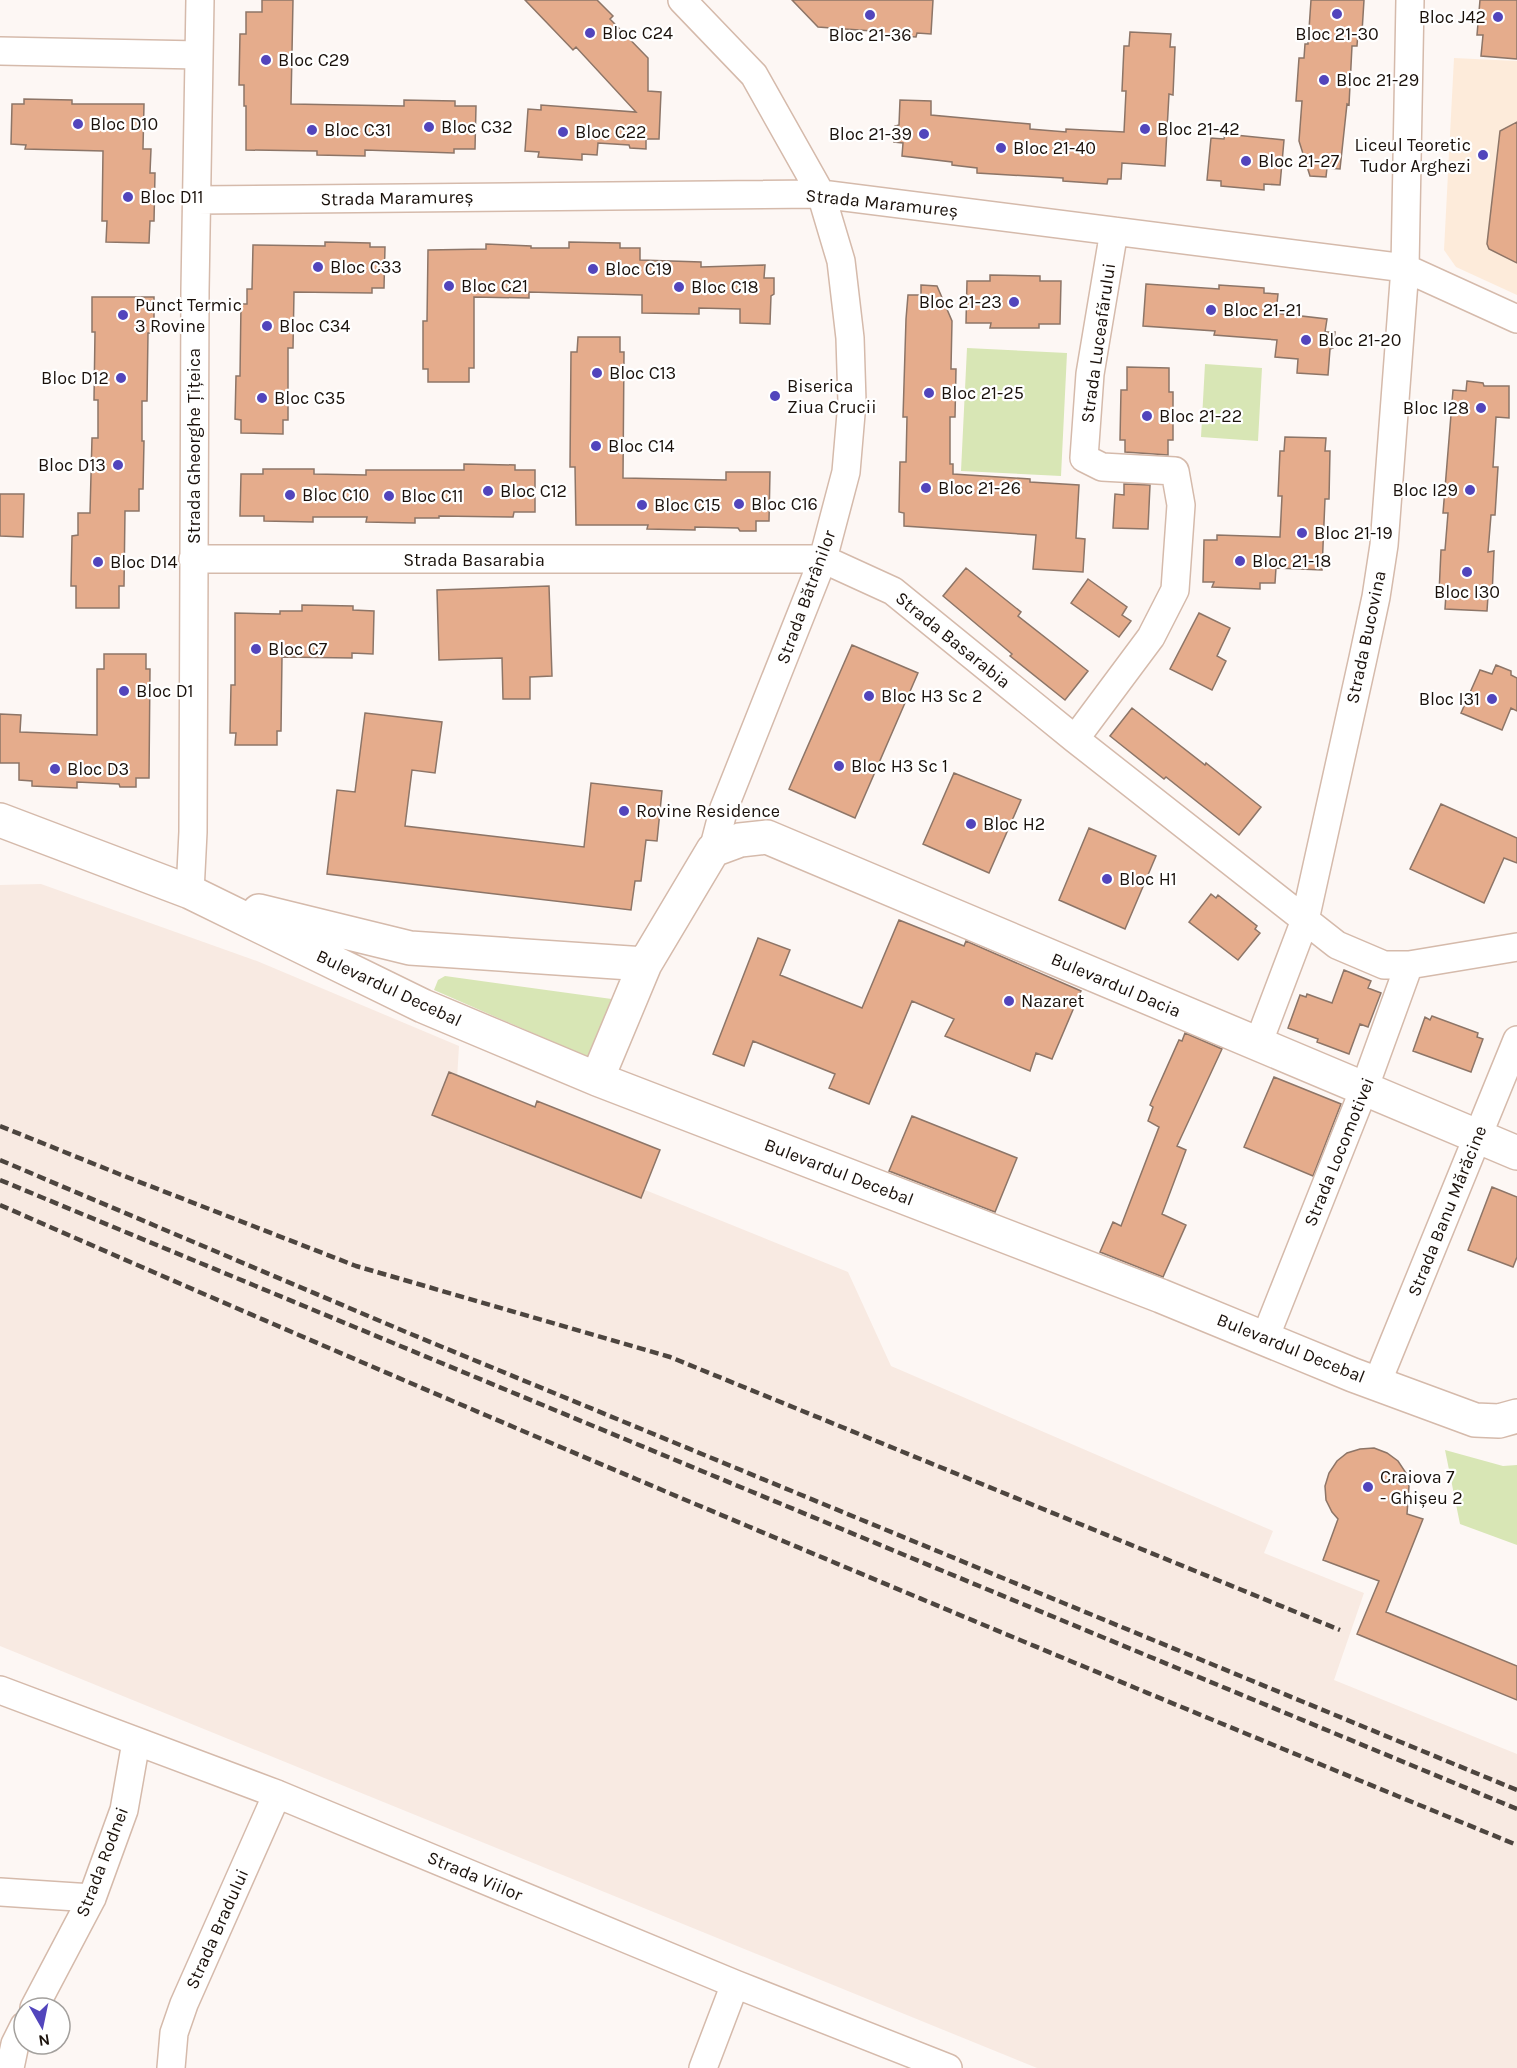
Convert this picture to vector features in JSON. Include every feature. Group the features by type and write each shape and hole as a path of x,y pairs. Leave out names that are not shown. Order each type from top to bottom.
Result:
{"main road":[{"name":"Bulevardul Decebal","path":"0,820 190,892 423,1006 597,1078 1475,1420 1508,1419"},
{"name":"Bulevardul Dacia","path":"713,850 740,840 767,837 1517,1154"},
{"name":"Strada Bătrânilor","path":"597,1078 645,964 713,850"},
{"name":"Bulevardul Decebal","path":"190,892 410,948 645,964"}],"street":[{"name":"Strada Gheorghe Țițeica","path":"190,892 193,832 193,560 200,0"},
{"name":"Strada Bătrânilor","path":"682,0 754,75 821,194 841,261 850,338 852,402 846,472 824,559 723,808 713,850"},
{"name":"Strada Bucovina","path":"1258,1044 1305,920 1363,658 1384,545 1405,268 1410,0"},
{"name":"Strada Bucovina","path":"1406,169 1429,0"},
{"path":"0,51 199,55"},
{"name":"Strada Maramureș","path":"197,200 821,194 1405,268 1517,319"},
{"name":"Strada Luceafărului","path":"1076,739 1151,638 1175,590 1178,552 1181,506 1175,471 1102,467 1084,458 1090,374 1114,231"},
{"name":"Strada Basarabia","path":"193,560 824,559 893,591 1337,945 1384,965 1409,965 1517,947"},
{"name":"Strada Locomotivei","path":"1265,1338 1364,1089 1409,965"},
{"name":"Strada Banu Mărăcine","path":"1377,1383 1517,1040"},
{"name":"Strada Viilor","path":"0,1690 277,1794 735,1984 948,2068"},
{"name":"Strada Rodnei","path":"40,1996 92,1898 124,1810 136,1742"},
{"name":"Strada Bradului","path":"171,2068 174,2033 184,2004 277,1794"},
{"path":"0,1892 92,1898"},
{"path":"703,2068 735,1984"}],"shaded area":[{"name":"Liceul Teoretic Tudor Arghezi","path":"1454,58 1517,61 1517,295 1456,267 1444,250"},
{"path":"41,884 257,961 459,1046 455,1113 848,1272 891,1366 1273,1531 1264,1553 1364,1593 1334,1680 1517,1754 1517,2068 1037,2068 0,1646 0,885"}],"green space":[{"path":"967,348 1067,353 1061,476 961,471"},
{"path":"1205,364 1262,368 1258,441 1201,437"},
{"path":"445,976 619,1000 592,1059 434,990 438,980"},
{"path":"1445,1450 1503,1466 1517,1465 1517,1545 1460,1524"}],"building":[{"path":"262,0 293,0 291,104 404,106 404,100 455,101 455,106 476,106 475,149 454,149 454,153 365,150 365,156 317,155 317,151 246,150 244,85 239,85 240,34 246,34 246,12 262,12"},
{"path":"525,0 597,0 613,16 610,19 648,58 648,91 661,92 659,139 646,139 646,149 630,148 629,145 598,143 597,155 582,154 582,160 538,157 539,152 525,151 528,109 541,110 541,105 636,112 576,47 573,50"},
{"name":"Bloc 21-36","path":"792,0 933,0 931,34 917,33 916,37 818,27"},
{"path":"1311,0 1364,0 1362,32 1358,32 1357,46 1352,46 1349,105 1347,104 1340,169 1327,168 1326,177 1310,176 1299,141 1302,101 1296,101 1299,58 1304,58 1305,44 1308,44"},
{"name":"Bloc J42","path":"1480,0 1517,0 1517,59 1481,56 1483,35 1477,35"},
{"path":"1130,32 1171,34 1170,47 1175,47 1173,95 1169,94 1165,166 1122,163 1121,179 1108,179 1107,184 1063,181 1063,178 977,173 977,168 952,165 952,162 902,156 903,143 894,142 895,126 899,125 900,100 931,101 931,115 1030,124 1030,129 1066,132 1066,129 1124,132 1126,91 1122,91 1124,46 1129,46"},
{"path":"24,99 72,100 72,104 144,104 143,149 151,149 150,173 155,173 154,221 150,221 149,243 106,242 107,221 102,221 103,151 25,149 26,145 11,144 12,104 24,104"},
{"path":"1517,122 1517,263 1489,249 1487,244 1500,131"},
{"name":"Bloc 21-27","path":"1225,134 1284,140 1280,185 1264,184 1264,190 1221,186 1221,181 1207,180 1211,138 1224,139"},
{"path":"325,242 370,243 370,247 385,247 384,288 372,288 372,293 294,292 293,348 288,348 288,420 283,420 283,434 241,433 241,420 235,419 236,376 240,376 241,304 247,304 247,289 252,289 253,245 325,246"},
{"path":"569,242 620,243 620,248 640,248 640,260 701,262 701,267 765,265 764,278 774,278 770,324 740,323 740,309 699,308 699,314 642,313 642,295 529,292 529,298 474,297 474,368 469,368 469,382 428,382 428,369 423,369 423,321 427,321 428,250 486,249 486,244 531,246 531,248 569,248"},
{"name":"Bloc 21-23","path":"990,275 1040,276 1040,281 1061,281 1060,324 1039,324 1039,328 990,328 991,323 966,323 967,281 990,281"},
{"name":"Bloc 21-21","path":"1146,284 1219,289 1219,285 1264,288 1264,293 1278,294 1276,313 1327,319 1325,332 1335,332 1333,348 1330,349 1328,375 1297,373 1298,359 1275,357 1277,340 1214,335 1215,331 1143,326"},
{"path":"921,285 937,286 952,321 951,369 956,369 955,417 950,417 950,464 953,464 953,474 1079,485 1076,538 1085,539 1083,572 1033,569 1036,535 904,526 904,513 899,512 900,462 906,462 907,417 903,417 906,319 908,295 921,295"},
{"path":"92,297 154,297 154,333 148,333 147,401 142,401 143,489 139,489 139,511 125,511 124,586 119,586 119,608 76,608 76,586 71,586 72,536 78,535 78,513 90,513 92,438 98,438 98,400 94,400 95,332 92,332"},
{"path":"578,337 620,337 620,352 624,352 623,478 726,480 726,472 770,472 769,521 756,521 756,531 740,531 738,528 695,527 695,530 647,529 648,525 576,525 575,467 570,467 571,352 577,352"},
{"name":"Bloc 21-22","path":"1127,367 1169,368 1169,392 1173,392 1173,440 1168,440 1168,455 1125,452 1125,440 1120,440 1121,390 1127,390"},
{"path":"1467,381 1483,383 1484,386 1509,386 1509,418 1496,417 1493,467 1498,467 1495,515 1491,515 1488,552 1494,551 1492,596 1488,596 1487,611 1445,609 1446,594 1439,593 1441,550 1445,550 1448,513 1443,513 1453,390 1466,391"},
{"name":"Bloc 21-19","path":"1285,437 1326,438 1325,451 1330,451 1329,499 1325,499 1322,570 1276,568 1275,583 1260,583 1260,589 1212,587 1214,582 1203,582 1204,540 1217,540 1217,535 1280,537 1282,496 1278,496 1280,451 1284,451"},
{"path":"464,464 515,465 515,470 535,470 535,512 514,512 513,517 415,518 415,523 366,522 367,517 313,517 313,522 264,521 264,516 240,516 241,474 263,474 263,469 314,469 314,474 366,475 366,470 464,470"},
{"path":"1124,484 1150,485 1148,529 1113,528 1115,494 1124,495"},
{"path":"0,494 24,494 23,537 0,536"},
{"path":"966,568 1021,612 1018,616 1088,671 1065,700 1010,656 1012,654 943,596"},
{"path":"1088,579 1127,607 1122,615 1131,621 1119,637 1071,603"},
{"path":"549,586 552,676 530,677 530,699 503,699 502,658 439,660 437,590"},
{"path":"302,605 353,606 353,610 374,611 373,654 352,653 352,658 282,657 281,731 277,731 277,745 235,745 236,733 230,733 231,685 235,685 235,613 280,614 280,611 302,611"},
{"path":"1199,613 1230,628 1217,656 1226,661 1212,690 1170,669"},
{"path":"852,645 918,673 855,818 789,789"},
{"path":"104,654 146,654 146,669 150,669 149,778 136,778 136,787 77,782 77,788 32,786 32,781 19,780 19,763 0,763 0,714 21,715 20,732 97,735 97,669 104,669"},
{"name":"Bloc I31","path":"1496,665 1511,671 1511,675 1517,678 1517,711 1511,708 1502,730 1461,713 1480,670 1492,674"},
{"path":"1132,708 1261,807 1239,835 1110,736"},
{"name":"Rovine Residence","path":"365,713 442,722 435,773 412,770 405,826 584,847 591,783 662,791 657,841 646,840 641,881 635,881 631,910 327,874 337,790 355,792"},
{"name":"Bloc H2","path":"954,773 1021,800 989,873 923,844"},
{"path":"1441,804 1517,838 1517,863 1504,858 1484,903 1410,869"},
{"name":"Bloc H1","path":"1089,828 1156,856 1125,929 1059,900"},
{"path":"1211,894 1216,898 1218,895 1257,926 1255,929 1260,933 1238,960 1189,922"},
{"path":"899,920 964,946 966,941 1081,991 1052,1059 1036,1053 1030,1071 945,1036 954,1019 912,1001 869,1104 829,1088 835,1074 753,1041 744,1066 713,1054 758,938 790,950 780,975 862,1008"},
{"path":"1344,970 1371,981 1368,988 1381,993 1368,1027 1360,1024 1349,1054 1288,1028 1300,995 1306,997 1307,994 1332,1003"},
{"path":"1432,1016 1478,1033 1477,1037 1483,1039 1471,1072 1413,1051 1425,1017 1430,1020"},
{"path":"1185,1033 1222,1049 1177,1146 1186,1150 1162,1214 1186,1225 1163,1277 1100,1252 1113,1222 1121,1226 1159,1127 1148,1121 1153,1107 1150,1105 1179,1040 1182,1041"},
{"path":"449,1072 535,1107 537,1101 660,1150 641,1198 432,1115"},
{"path":"1274,1077 1341,1104 1313,1176 1244,1147"},
{"path":"912,1116 1017,1158 995,1212 889,1171"},
{"path":"1492,1187 1517,1197 1517,1257 1513,1267 1468,1250"},
{"path":"1374,1448 1398,1461 1406,1473 1409,1486 1407,1514 1423,1519 1386,1612 1517,1666 1517,1700 1357,1634 1379,1581 1323,1560 1338,1519 1326,1500 1325,1486 1329,1473 1337,1461 1347,1453"}],"railway":[{"path":"0,1126 356,1266 670,1357 1340,1630"},
{"path":"0,1160 406,1332 1517,1790"},
{"path":"0,1180 1517,1809"},
{"path":"0,1205 757,1530 1517,1845"}],"place":[{"name":"Bloc 21-30","path":"1337,14"},
{"name":"Bloc 21-36","path":"870,15"},
{"name":"Bloc J42","path":"1498,17"},
{"name":"Bloc C24","path":"590,33"},
{"name":"Bloc C29","path":"266,60"},
{"name":"Bloc 21-29","path":"1324,80"},
{"name":"Bloc D10","path":"78,124"},
{"name":"Bloc C32","path":"429,127"},
{"name":"Bloc 21-42","path":"1145,129"},
{"name":"Bloc C31","path":"312,130"},
{"name":"Bloc C22","path":"563,132"},
{"name":"Bloc 21-39","path":"924,134"},
{"name":"Bloc 21-40","path":"1001,148"},
{"name":"Liceul Teoretic Tudor Arghezi","path":"1483,155"},
{"name":"Bloc 21-27","path":"1246,161"},
{"name":"Bloc D11","path":"128,197"},
{"name":"Bloc C33","path":"318,267"},
{"name":"Bloc C19","path":"593,269"},
{"name":"Bloc C21","path":"449,286"},
{"name":"Bloc C18","path":"679,287"},
{"name":"Bloc 21-23","path":"1014,302"},
{"name":"Bloc 21-21","path":"1211,310"},
{"name":"Punct Termic 3 Rovine","path":"123,315"},
{"name":"Bloc C34","path":"267,326"},
{"name":"Bloc 21-20","path":"1306,340"},
{"name":"Bloc C13","path":"597,373"},
{"name":"Bloc D12","path":"121,378"},
{"name":"Bloc 21-25","path":"929,393"},
{"name":"Biserica Ziua Crucii","path":"775,396"},
{"name":"Bloc C35","path":"262,398"},
{"name":"Bloc I28","path":"1481,408"},
{"name":"Bloc 21-22","path":"1147,416"},
{"name":"Bloc C14","path":"596,446"},
{"name":"Bloc D13","path":"118,465"},
{"name":"Bloc 21-26","path":"926,488"},
{"name":"Bloc I29","path":"1470,490"},
{"name":"Bloc C12","path":"488,491"},
{"name":"Bloc C10","path":"290,495"},
{"name":"Bloc C11","path":"389,496"},
{"name":"Bloc C16","path":"739,504"},
{"name":"Bloc C15","path":"642,505"},
{"name":"Bloc 21-19","path":"1302,533"},
{"name":"Bloc 21-18","path":"1240,561"},
{"name":"Bloc D14","path":"98,562"},
{"name":"Bloc I30","path":"1467,572"},
{"name":"Bloc C7","path":"256,649"},
{"name":"Bloc D1","path":"124,691"},
{"name":"Bloc H3 Sc 2","path":"869,696"},
{"name":"Bloc I31","path":"1492,699"},
{"name":"Bloc H3 Sc 1","path":"839,766"},
{"name":"Bloc D3","path":"55,769"},
{"name":"Rovine Residence","path":"624,811"},
{"name":"Bloc H2","path":"971,824"},
{"name":"Bloc H1","path":"1107,879"},
{"name":"Nazaret","path":"1009,1001"},
{"name":"Craiova 7 - Ghișeu 2","path":"1368,1487"}]}
